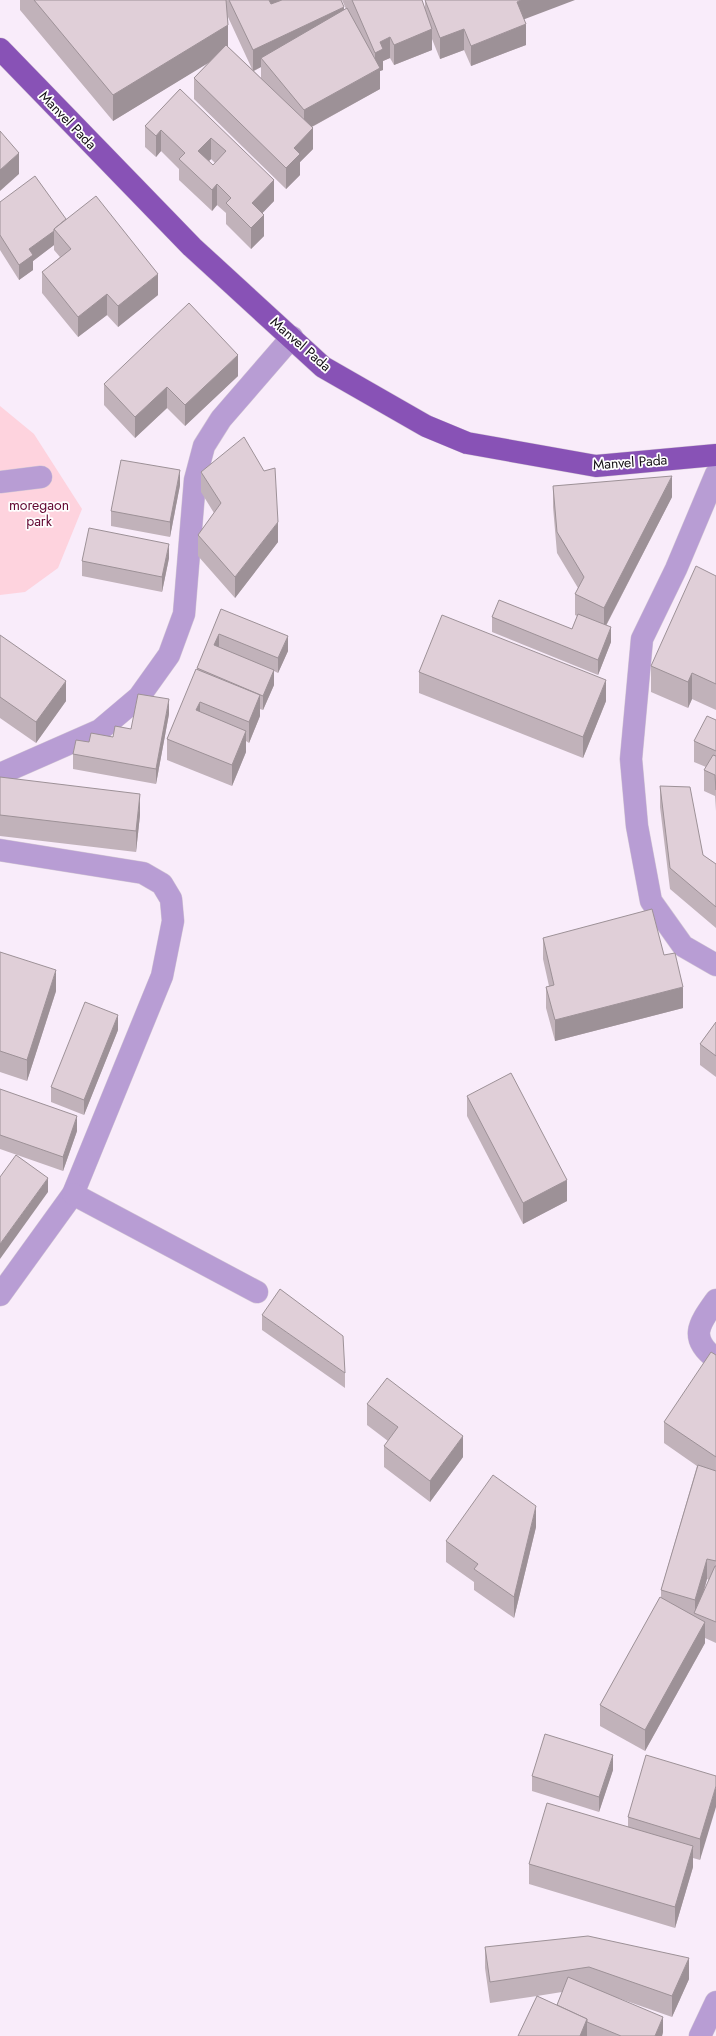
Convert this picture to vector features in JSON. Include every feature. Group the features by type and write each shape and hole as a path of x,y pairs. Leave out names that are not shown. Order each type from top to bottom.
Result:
{"main road":[{"name":"Manvel Pada","path":"0,49 192,247 323,367 426,426 467,443 596,466 716,455"}],"street":[{"path":"0,774 100,730 139,697 169,655 184,614 195,480 204,446 221,419 292,337"},
{"path":"716,474 676,569 642,639 631,759 637,826 651,901 683,946 716,965"},
{"path":"0,482 41,477"},
{"path":"0,850 143,873 162,884 171,899 173,921 162,976 73,1194 0,1295"},
{"path":"73,1194 257,1292"},
{"path":"716,1300 705,1315 698,1334 702,1347 716,1359"},
{"path":"700,2036 716,2002"}],"green space":[{"name":"moregaon park","path":"0,406 34,434 82,509 58,568 25,592 0,595"}],"building":[{"path":"34,0 226,0 228,25 113,95"},
{"path":"229,0 269,0 271,4 282,0 341,0 344,7 253,50"},
{"path":"352,0 422,0 432,29 394,45 390,37 380,42 383,49 375,53"},
{"path":"425,0 521,0 517,2 526,24 471,46 464,29 440,38"},
{"path":"347,8 380,68 304,110 261,58"},
{"path":"226,45 313,128 294,148 300,154 286,168 194,78"},
{"path":"180,89 274,180 252,203 264,215 251,228 226,203 231,198 217,184 212,190 179,159 185,153 161,130 156,136 145,126","holes":["211,138 226,151 213,165 198,151"]},
{"path":"0,131 19,153 0,170"},
{"path":"35,176 66,219 54,229 54,231 29,249 33,255 19,265 0,235 0,202"},
{"path":"96,196 158,274 118,306 107,294 78,317 42,272 71,249 54,229"},
{"path":"189,303 238,355 185,405 167,387 135,417 104,384"},
{"path":"244,437 264,471 275,468 278,522 235,577 198,535 221,503 201,472"},
{"path":"121,460 180,470 170,522 111,511"},
{"path":"672,476 604,608 575,594 584,577 557,532 553,486"},
{"path":"89,528 169,544 162,577 82,561"},
{"path":"696,566 716,576 716,684 692,673 688,682 651,666"},
{"path":"499,600 572,629 578,614 611,627 598,660 492,617"},
{"path":"221,609 288,636 278,658 219,634 214,645 274,670 263,696 197,668"},
{"path":"442,615 606,680 583,737 419,672"},
{"path":"0,635 66,681 36,722 0,697"},
{"path":"196,669 260,695 249,722 200,702 196,710 246,731 232,765 167,739"},
{"path":"138,694 169,699 156,769 73,754 76,740 89,742 91,733 113,737 115,726 131,729"},
{"path":"707,716 716,720 716,751 694,741"},
{"path":"713,755 716,756 716,790 715,775 704,770"},
{"path":"0,777 140,794 136,831 0,815"},
{"path":"660,786 690,787 703,855 716,864 716,907 670,868"},
{"path":"652,909 664,955 675,953 683,987 555,1020 546,987 554,985 543,938"},
{"path":"0,952 56,970 27,1060 0,1051"},
{"path":"85,1002 118,1015 84,1100 51,1087"},
{"path":"716,1022 716,1056 700,1044"},
{"path":"511,1073 567,1180 523,1203 467,1096"},
{"path":"0,1089 77,1116 63,1157 0,1135"},
{"path":"16,1155 48,1178 0,1244 0,1177"},
{"path":"280,1289 343,1336 345,1373 262,1315"},
{"path":"711,1352 716,1355 716,1457 664,1422"},
{"path":"387,1378 463,1436 430,1481 384,1446 398,1427 367,1404"},
{"path":"698,1465 716,1471 716,1561 707,1559 695,1600 661,1590"},
{"path":"493,1475 536,1506 514,1597 474,1569 478,1564 446,1541"},
{"path":"716,1566 716,1622 694,1613"},
{"path":"660,1597 705,1622 645,1730 600,1705"},
{"path":"545,1734 613,1755 599,1797 532,1776"},
{"path":"646,1755 716,1776 716,1786 700,1839 628,1817"},
{"path":"547,1803 693,1846 675,1907 529,1864"},
{"path":"588,1936 689,1958 672,1996 589,1967 490,1982 485,1947"},
{"path":"568,1977 663,2017 655,2036 621,2036 587,2022 587,2019 557,2005"},
{"path":"537,1996 587,2019 580,2036 518,2036"}]}
